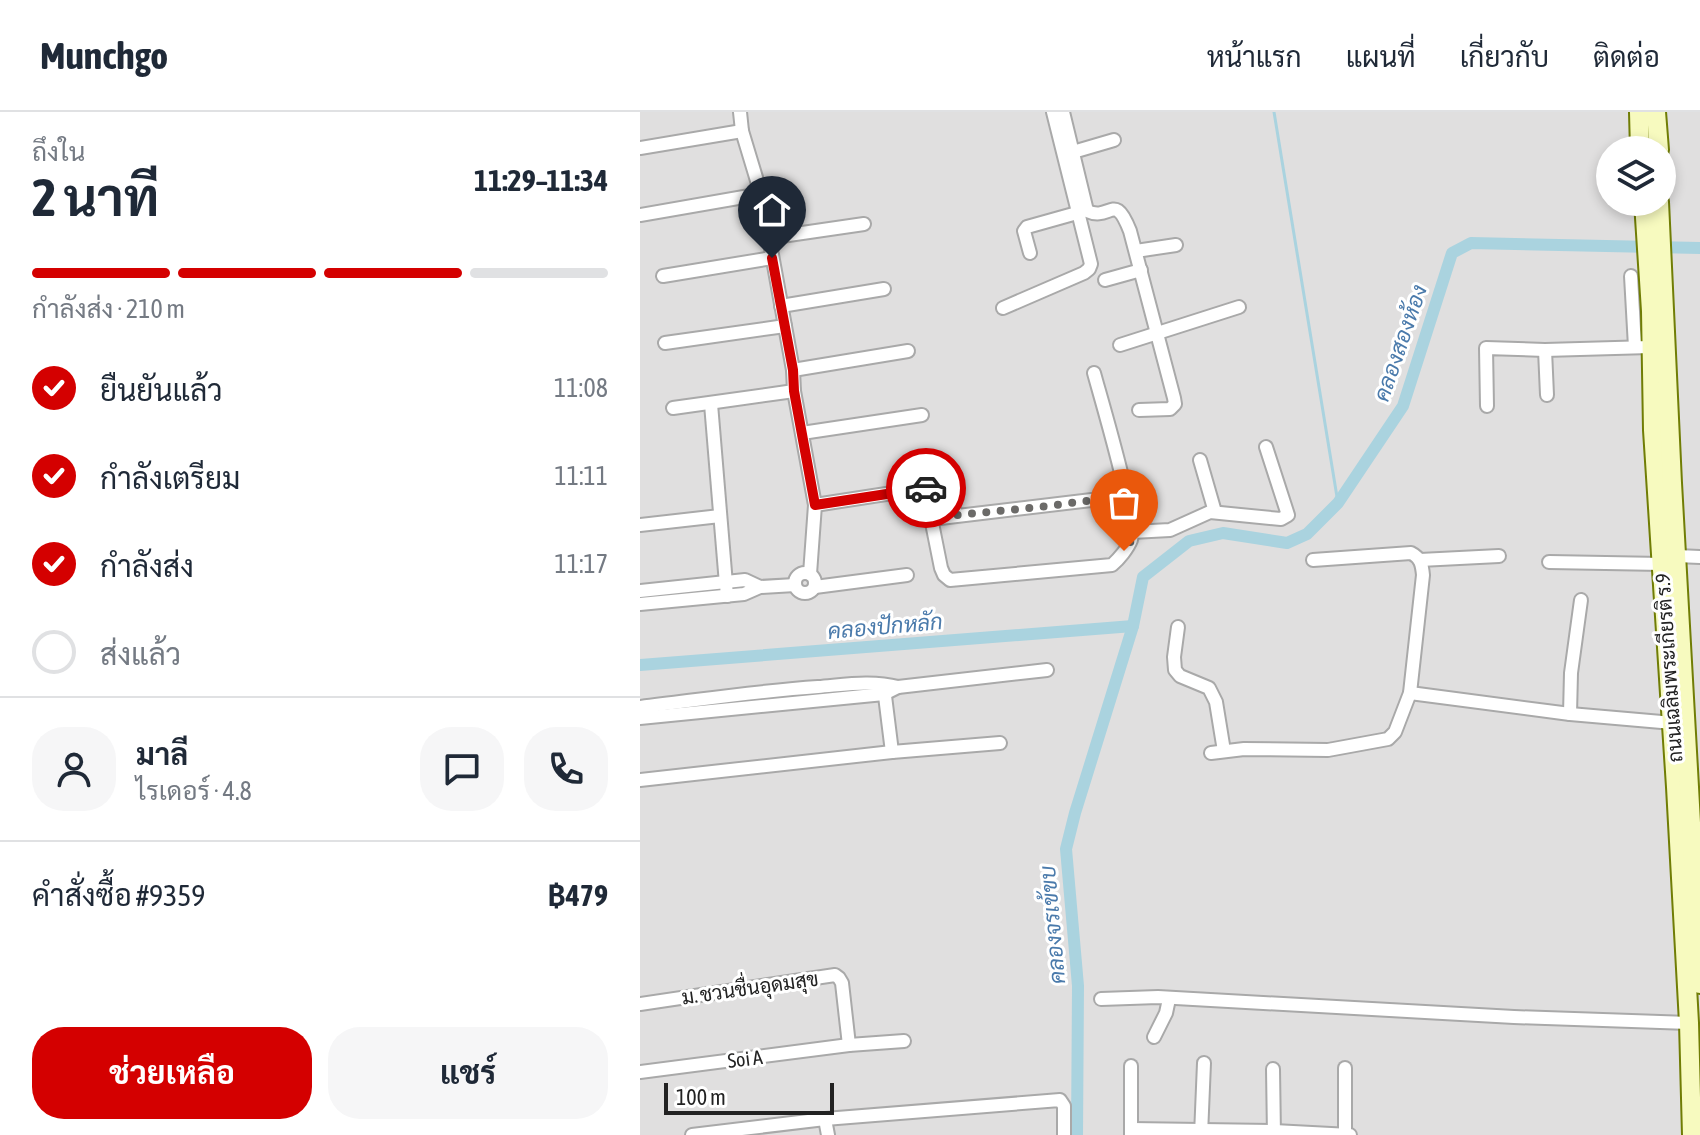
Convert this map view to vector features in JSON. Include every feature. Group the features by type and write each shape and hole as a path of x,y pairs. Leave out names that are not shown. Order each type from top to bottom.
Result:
{"main road":[{"path":"1639,112 1640,136"},
{"path":"1656,112 1658,136"},
{"name":"ถนนเฉลิมพระเกียรติ ร.9","path":"1646,216 1658,310 1643,347 1669,560 1700,984"},
{"name":"ถนนเฉลิมพระเกียรติ ร.9","path":"1659,216 1658,310 1692,1135"}],"street":[{"path":"740,112 742,131 761,194 815,505 810,574 815,579 815,587 804,594 795,585 799,575 810,574"},
{"path":"1003,308 1089,269 1091,264 1053,112"},
{"path":"1063,112 1087,211 1094,214 1119,210 1125,218 1141,270 1175,404 1170,409 1139,410"},
{"path":"640,148 742,131"},
{"path":"1073,152 1114,140"},
{"path":"640,215 761,194"},
{"path":"1030,253 1024,231 1027,227 1077,213"},
{"path":"768,238 864,224"},
{"path":"1136,251 1176,245"},
{"path":"663,276 772,258"},
{"path":"1105,280 1141,270"},
{"path":"1487,406 1486,348 1643,347 1631,276"},
{"path":"781,306 884,289"},
{"path":"1120,345 1239,307"},
{"path":"665,343 785,326"},
{"path":"1545,350 1547,395"},
{"path":"793,370 908,351"},
{"path":"925,488 941,568 950,580 1112,565 1132,539 1132,532 1129,509 1094,373"},
{"path":"673,408 794,391"},
{"path":"711,404 727,596"},
{"path":"802,433 922,415"},
{"path":"1132,532 1170,530 1210,512 1281,519 1288,515 1266,447"},
{"path":"1200,460 1215,512"},
{"path":"815,505 925,488 948,499 957,515"},
{"path":"932,519 1125,496"},
{"path":"640,525 720,516"},
{"path":"1178,627 1175,670 1180,676 1209,688 1216,702 1218,752 1244,749 1328,750 1378,742 1388,739 1395,732 1410,693 1423,575 1416,556"},
{"path":"1313,560 1499,556"},
{"path":"1549,562 1700,557"},
{"path":"815,587 907,575"},
{"path":"640,591 745,580 760,587"},
{"path":"640,604 744,594 760,587 795,585"},
{"path":"1570,714 1571,673 1581,600"},
{"path":"640,718 800,688 898,687 1047,670"},
{"path":"884,688 892,752"},
{"path":"1410,693 1570,714 1673,723"},
{"path":"640,707 724,702"},
{"path":"640,780 1000,743"},
{"name":"ม. ชวนชื่นอุดมสุข","path":"640,1004 835,975 842,983 849,1045"},
{"path":"1101,999 1158,997 1514,1017 1689,1023"},
{"path":"1154,1037 1169,999"},
{"name":"Soi A","path":"640,1072 849,1045 904,1041"},
{"path":"1201,1132 1204,1063"},
{"path":"1131,1066 1131,1132 1347,1135 1345,1068"},
{"path":"1273,1069 1274,1133"},
{"path":"692,1135 825,1119 1060,1100 1064,1106 1064,1135"},
{"path":"825,1119 828,1135"}],"shaded area":[{"path":"640,112 1700,112 1700,1135 640,1135"}],"waterway":[{"path":"1274,112 1338,503"},
{"name":"คลองสองห้อง","path":"1077,1135 1078,986 1066,849 1133,626 1143,577 1189,541 1223,533 1287,543 1307,534 1338,503 1403,406 1452,253 1471,243 1700,248"},
{"name":"คลองปักหลัก","path":"640,665 1133,626"}],"way so far":[{"path":"926,488 948,499 957,515 1125,496 1132,539 1124,551"}],"route":[{"path":"772,258 815,505 926,488"}],"water label":[{"name":"คลองจรเข้ขบ","path":"1052,925"}]}
